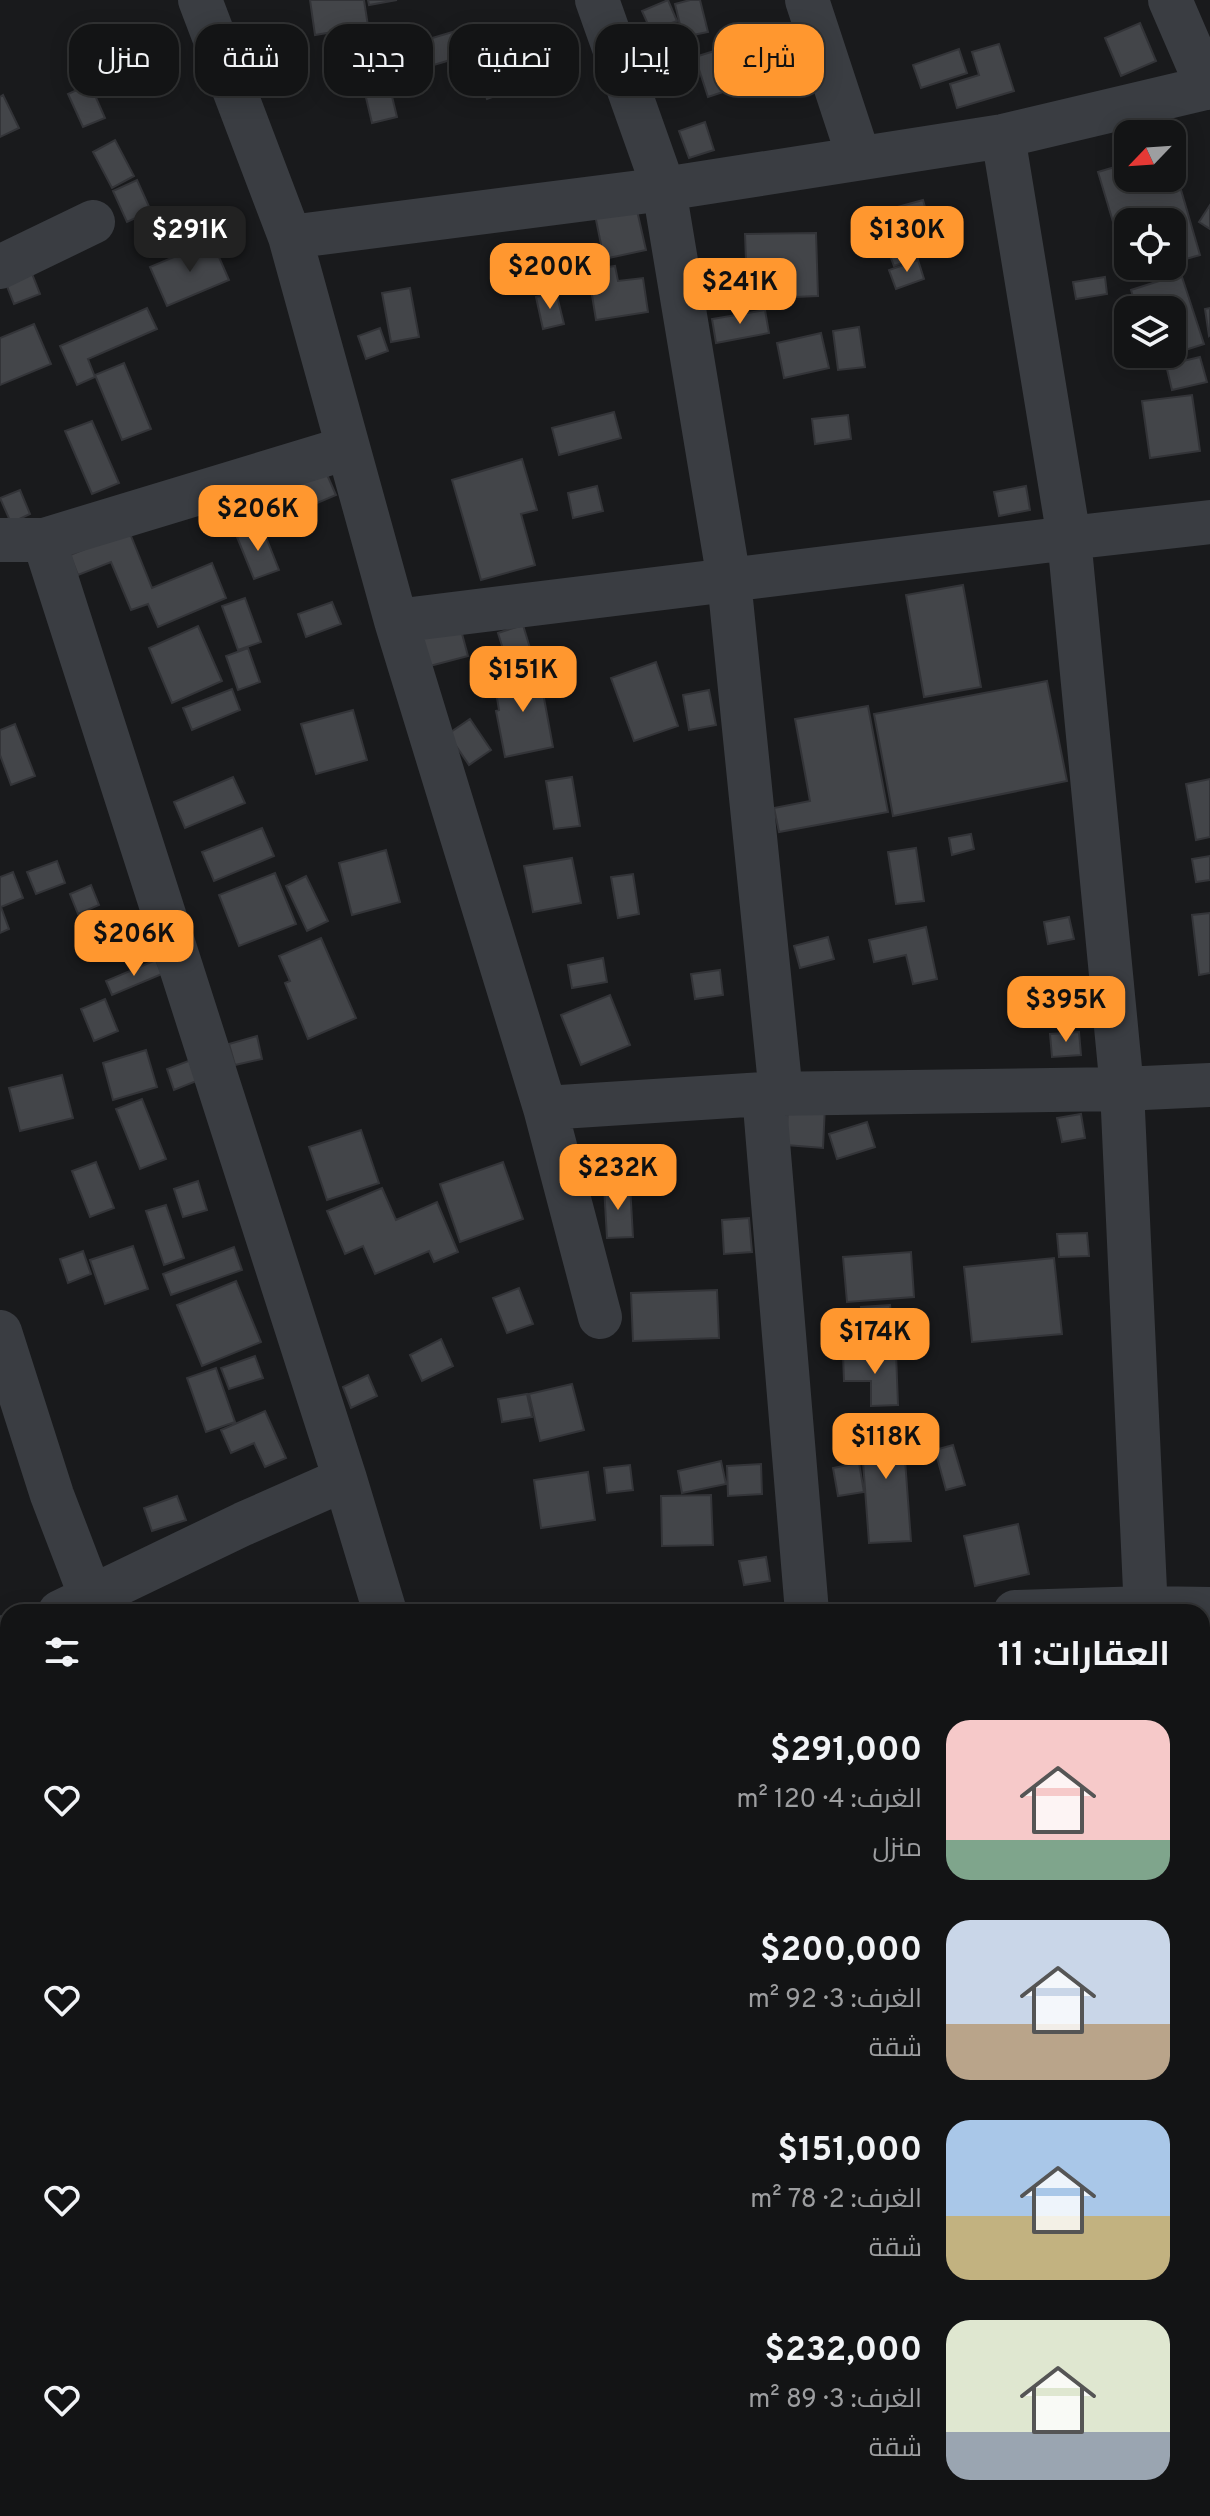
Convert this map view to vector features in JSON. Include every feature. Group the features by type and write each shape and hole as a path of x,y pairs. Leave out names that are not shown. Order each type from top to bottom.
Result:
{"street":[{"path":"200,0 290,237 396,621 545,1108 600,1317"},
{"path":"597,0 664,189 729,580 773,1094 806,1604"},
{"path":"807,0 859,158"},
{"path":"290,237 664,189 1003,136 1209,88 1170,0"},
{"path":"1003,136 1069,538 1122,1089 1146,1604"},
{"path":"0,267 93,222"},
{"path":"0,540 44,540 347,448"},
{"path":"396,621 1210,522"},
{"path":"44,540 383,1604"},
{"path":"545,1108 773,1094 1210,1085"},
{"path":"0,1332 52,1495 75,1604"},
{"path":"77,1604 345,1479"}],"building":[{"path":"310,0 364,0 368,24 324,24 324,33 315,35"},
{"path":"368,0 397,0 369,5"},
{"path":"668,0 677,21 648,24 642,11"},
{"path":"700,0 708,32 698,34 698,24 680,24 675,4"},
{"path":"1140,23 1156,61 1121,76 1105,38"},
{"path":"449,33 449,60 433,65 433,38"},
{"path":"999,44 1014,91 957,108 950,84 979,75 972,52"},
{"path":"959,49 967,73 921,88 913,65"},
{"path":"714,51 714,95 708,97 698,66 698,56"},
{"path":"68,94 95,96 105,118 83,127"},
{"path":"3,95 19,128 0,137 0,97"},
{"path":"366,96 392,96 397,117 372,123"},
{"path":"705,122 714,150 689,158 679,131"},
{"path":"115,140 134,176 112,188 93,152"},
{"path":"1114,167 1114,192 1182,192 1200,255 1186,259 1186,208 1114,208 1114,225 1098,172"},
{"path":"137,180 151,211 127,222 113,191"},
{"path":"923,200 930,224 879,238 872,214"},
{"path":"1210,205 1210,229 1199,222"},
{"path":"636,206 646,250 604,259 595,215"},
{"path":"943,224 951,246 894,266 886,245"},
{"path":"816,233 818,296 771,298 771,287 747,287 745,234"},
{"path":"212,241 229,280 167,306 150,267"},
{"path":"918,260 924,279 896,289 889,270"},
{"path":"29,266 40,294 14,304 3,276"},
{"path":"615,266 618,281 643,278 648,312 596,320 588,270"},
{"path":"1105,277 1107,294 1076,299 1073,282"},
{"path":"1162,280 1183,280 1204,344 1186,350 1186,296 1133,296 1131,290"},
{"path":"410,288 419,337 391,342 382,293"},
{"path":"556,292 564,324 543,329 536,297"},
{"path":"147,308 157,329 88,359 95,377 77,385 60,346"},
{"path":"1210,308 1210,335 1209,336 1205,309"},
{"path":"765,310 769,333 716,343 712,319"},
{"path":"34,324 51,364 0,385 0,338"},
{"path":"859,327 865,367 838,370 833,331"},
{"path":"380,328 388,351 366,359 358,336"},
{"path":"821,333 829,368 784,378 777,343"},
{"path":"1200,357 1207,382 1172,390 1167,368 1186,368 1186,360"},
{"path":"124,363 151,429 122,440 95,375"},
{"path":"1192,395 1200,451 1150,458 1142,401"},
{"path":"614,412 621,438 559,455 552,428"},
{"path":"848,415 851,439 815,444 812,419"},
{"path":"92,421 119,483 92,494 65,431"},
{"path":"522,459 537,510 521,514 535,565 481,580 452,480"},
{"path":"321,461 336,495 296,512 281,479"},
{"path":"597,486 603,511 573,518 568,493"},
{"path":"1026,486 1030,510 999,516 994,492"},
{"path":"20,490 30,514 11,523 0,498"},
{"path":"262,527 279,570 254,579 237,537"},
{"path":"129,531 152,588 212,563 226,598 158,627 148,604 131,610 111,562 78,575 70,555"},
{"path":"963,585 981,687 924,697 906,595"},
{"path":"245,598 261,642 238,650 222,606"},
{"path":"332,602 341,624 306,637 298,614"},
{"path":"457,615 468,656 426,667 415,627"},
{"path":"523,625 536,668 511,675 498,633"},
{"path":"198,626 222,681 172,703 149,648"},
{"path":"248,648 260,682 238,690 226,656"},
{"path":"656,662 678,726 634,741 611,678"},
{"path":"539,671 553,747 505,757 496,711 499,710 494,680"},
{"path":"1047,681 1067,781 893,816 874,714"},
{"path":"232,689 240,710 192,730 183,708"},
{"path":"709,690 716,725 689,730 683,695"},
{"path":"868,706 888,812 779,832 774,808 810,801 795,719"},
{"path":"353,710 367,760 316,774 301,724"},
{"path":"470,719 491,750 469,765 448,734"},
{"path":"15,724 35,776 11,785 0,755 0,730"},
{"path":"233,777 245,803 185,828 174,802"},
{"path":"572,777 580,826 554,829 546,781"},
{"path":"1210,779 1210,837 1196,840 1186,784"},
{"path":"262,828 274,856 214,881 202,852"},
{"path":"971,834 974,849 952,855 949,838"},
{"path":"916,848 924,901 896,904 888,852"},
{"path":"386,850 400,902 352,915 339,863"},
{"path":"1210,856 1210,880 1196,882 1192,859"},
{"path":"572,858 581,903 533,912 524,866"},
{"path":"57,861 65,883 36,894 27,872"},
{"path":"13,872 23,898 1,907 9,929 0,933 0,877"},
{"path":"275,873 296,924 239,946 219,895"},
{"path":"633,874 639,914 618,918 611,877"},
{"path":"306,876 328,921 307,931 286,886"},
{"path":"91,885 99,905 78,914 70,894"},
{"path":"1210,913 1210,973 1199,975 1192,915"},
{"path":"1069,917 1074,939 1048,944 1044,922"},
{"path":"926,927 937,979 913,984 906,955 874,962 869,940"},
{"path":"828,937 834,959 800,968 794,946"},
{"path":"321,938 356,1018 308,1039 285,983 290,981 279,956"},
{"path":"603,958 607,982 572,988 568,965"},
{"path":"156,960 162,974 112,995 106,981"},
{"path":"720,970 723,995 695,999 691,974"},
{"path":"610,995 630,1045 581,1065 561,1015"},
{"path":"105,999 118,1031 94,1041 81,1009"},
{"path":"1079,1032 1081,1055 1052,1057 1050,1034"},
{"path":"257,1036 262,1059 235,1065 229,1044"},
{"path":"146,1050 157,1087 113,1100 103,1063"},
{"path":"191,1060 199,1080 174,1090 167,1069"},
{"path":"62,1075 73,1118 20,1131 9,1088"},
{"path":"142,1099 166,1159 140,1169 116,1109"},
{"path":"788,1104 825,1106 823,1148 786,1145"},
{"path":"1081,1114 1085,1138 1062,1142 1057,1118"},
{"path":"867,1122 875,1147 837,1159 829,1134"},
{"path":"361,1130 379,1183 327,1200 309,1147"},
{"path":"96,1162 114,1208 90,1217 72,1171"},
{"path":"503,1162 523,1219 460,1242 440,1184"},
{"path":"198,1181 207,1210 183,1217 174,1189"},
{"path":"630,1185 633,1237 607,1238 604,1186"},
{"path":"382,1188 396,1220 437,1202 458,1252 434,1262 429,1251 375,1274 363,1246 345,1254 327,1211"},
{"path":"166,1205 184,1258 164,1265 146,1211"},
{"path":"749,1218 752,1252 724,1254 722,1220"},
{"path":"1087,1233 1089,1256 1059,1257 1057,1234"},
{"path":"133,1246 148,1289 105,1304 90,1260"},
{"path":"234,1247 242,1270 171,1295 163,1274"},
{"path":"83,1251 91,1274 68,1283 60,1259"},
{"path":"911,1252 914,1297 847,1302 843,1257"},
{"path":"1054,1258 1062,1334 972,1342 964,1267"},
{"path":"236,1281 261,1342 202,1366 177,1305"},
{"path":"519,1288 533,1324 507,1333 493,1298"},
{"path":"717,1290 719,1338 633,1341 631,1293"},
{"path":"890,1305 893,1329 864,1333 861,1307"},
{"path":"441,1339 453,1366 422,1381 410,1355"},
{"path":"896,1353 898,1405 871,1406 871,1381 844,1381 843,1355"},
{"path":"255,1356 263,1378 229,1389 221,1368"},
{"path":"216,1368 235,1422 206,1432 187,1378"},
{"path":"368,1375 377,1396 351,1408 343,1387"},
{"path":"572,1384 584,1430 540,1441 529,1394"},
{"path":"527,1394 532,1417 502,1422 498,1399"},
{"path":"265,1411 286,1458 265,1467 254,1443 231,1453 221,1430"},
{"path":"902,1419 911,1541 869,1543 860,1421"},
{"path":"953,1445 965,1485 946,1490 935,1450"},
{"path":"721,1461 726,1484 682,1493 678,1471"},
{"path":"859,1463 864,1492 838,1496 833,1468"},
{"path":"761,1464 762,1494 728,1496 727,1466"},
{"path":"630,1465 633,1490 607,1493 604,1468"},
{"path":"588,1472 595,1520 541,1528 534,1480"},
{"path":"711,1495 713,1545 662,1546 661,1496"},
{"path":"177,1496 186,1520 152,1531 144,1508"},
{"path":"1018,1524 1029,1574 975,1586 964,1536"},
{"path":"766,1557 770,1581 744,1585 739,1561"}]}
